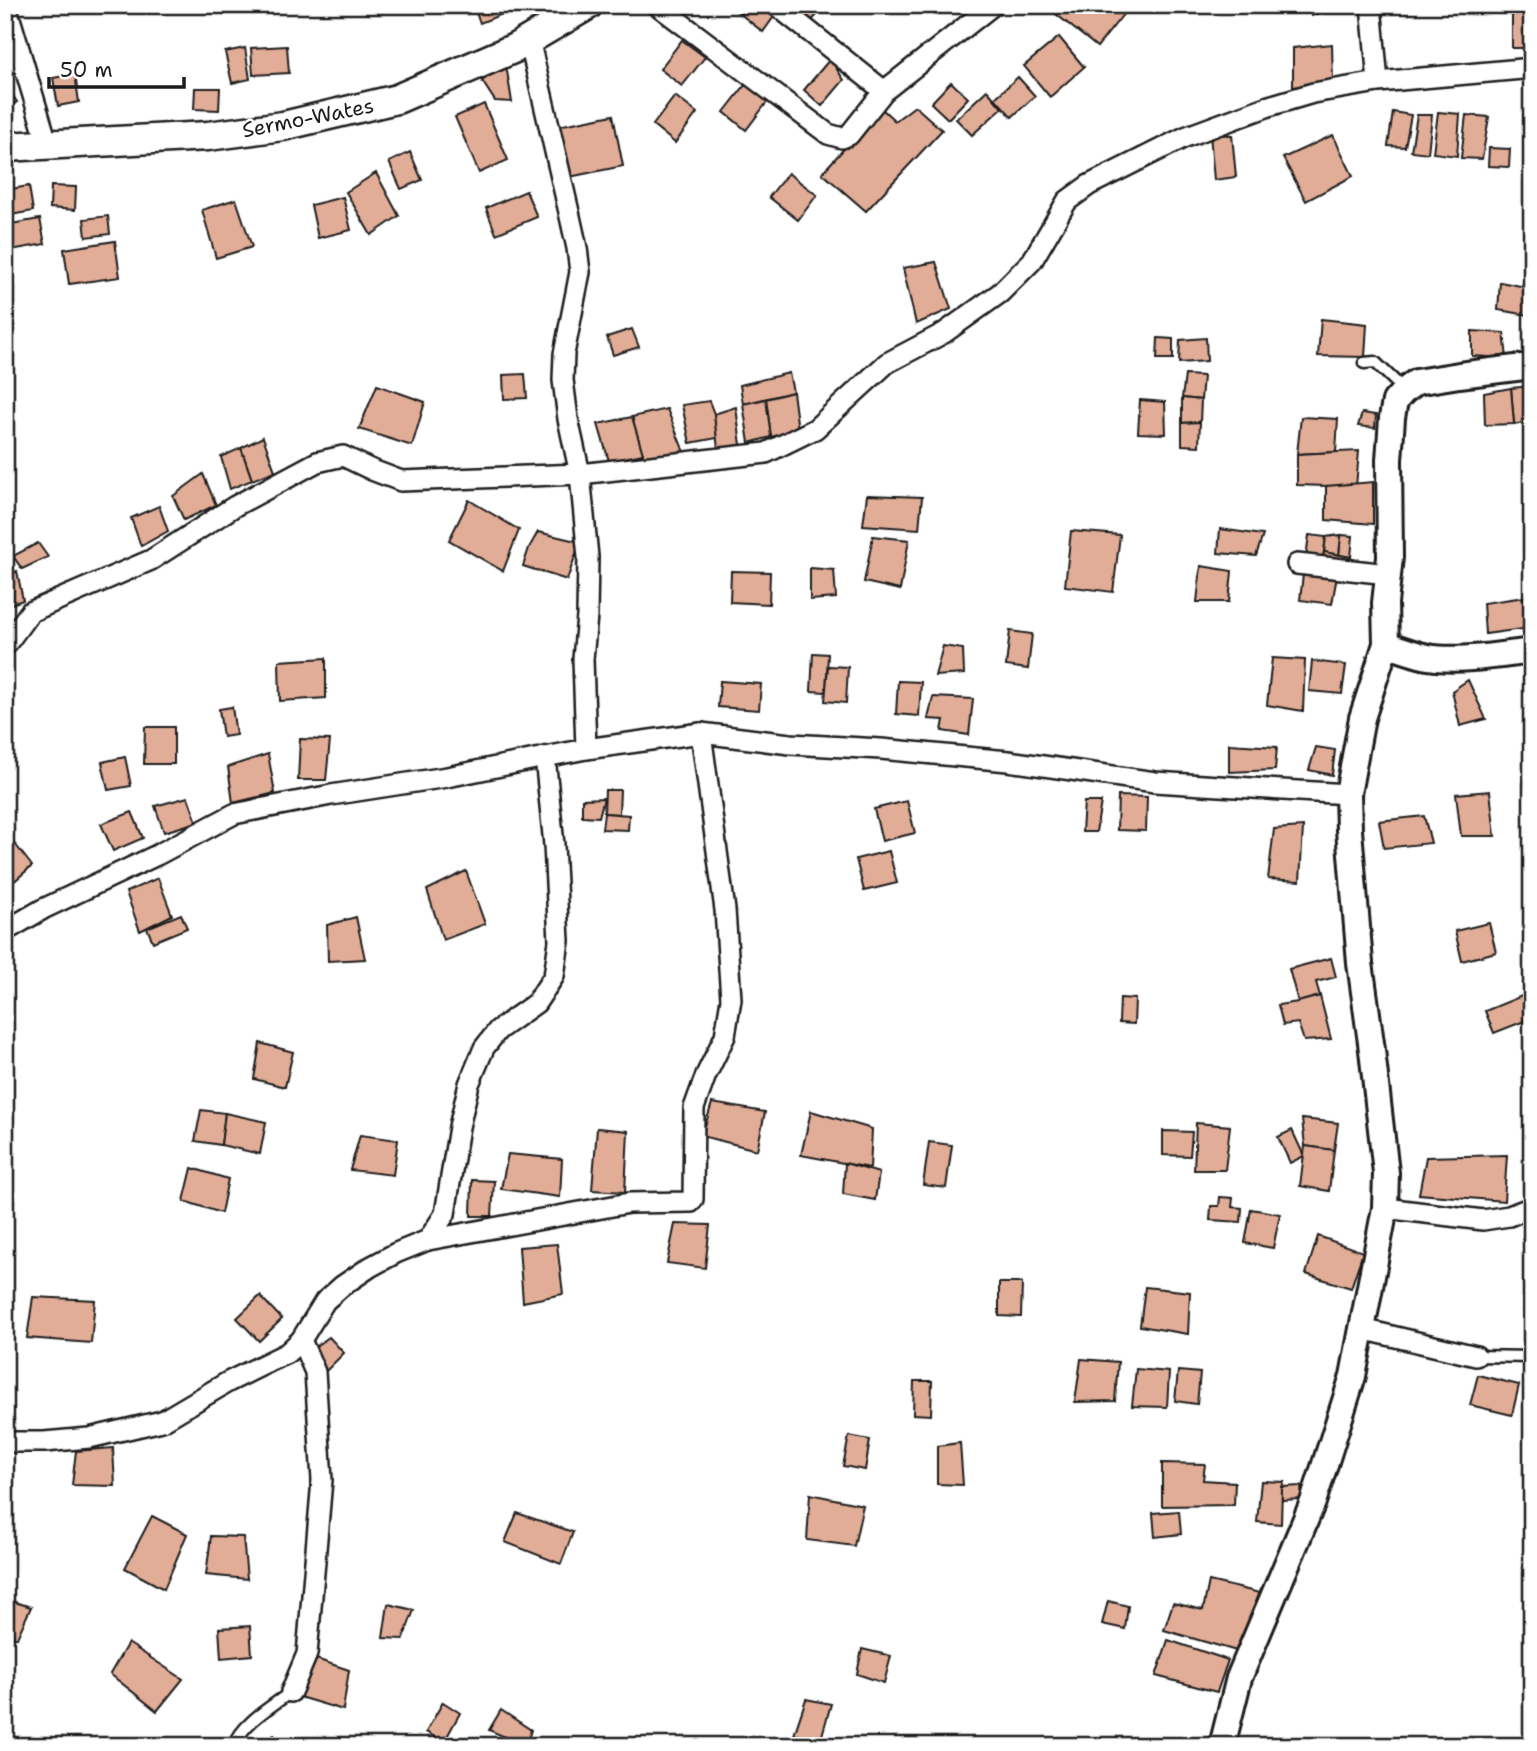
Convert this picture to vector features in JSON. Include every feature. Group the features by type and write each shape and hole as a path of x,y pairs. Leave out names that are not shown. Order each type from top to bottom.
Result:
{"main road":[{"name":"Sermo-Wates","path":"5,148 208,136 284,126 397,99 515,48 588,5"}],"street":[{"path":"6,5 48,146"},
{"path":"657,5 834,138 849,135 884,91 993,5"},
{"path":"776,5 884,91"},
{"path":"1371,5 1378,82"},
{"path":"529,40 572,224 580,272 564,355 563,380 580,474 588,557 588,606 583,659 586,749"},
{"path":"5,646 30,612 151,561 235,506 317,462 343,456 401,481 580,474 766,453 815,429 887,363 944,332 1000,293 1032,261 1068,201 1089,185 1185,137 1313,93 1378,82 1532,69"},
{"path":"1222,1746 1239,1678 1313,1502 1353,1376 1385,1208 1386,1173 1373,1050 1360,963 1348,794 1362,718 1386,644 1385,603 1390,557 1389,460 1395,401 1404,390 1416,383 1532,366"},
{"path":"1297,564 1388,574"},
{"path":"1386,644 1430,657 1506,655 1532,650"},
{"path":"5,1442 89,1438 162,1421 228,1382 287,1353 301,1340 325,1301 342,1286 396,1253 428,1240 629,1203 691,1202 694,1108 725,1036 731,999 724,910 701,733"},
{"path":"5,931 43,909 157,855 234,814 331,794 447,777 586,749 701,733 790,744 1008,761 1155,782 1348,794"},
{"path":"428,1240 445,1214 466,1095 484,1048 498,1030 536,1003 554,976 559,940 554,845 545,757"},
{"path":"1385,1208 1483,1220 1510,1216 1532,1207"},
{"path":"1362,1329 1476,1356"},
{"path":"291,1692 307,1654 322,1480 315,1372 301,1340"}],"lane":[{"path":"1364,363 1375,362 1404,390"},
{"path":"1476,1356 1532,1357"},
{"path":"234,1746 256,1717 291,1692"}],"building":[{"path":"473,5 502,5 505,13 480,23"},
{"path":"729,5 771,5 778,11 763,32"},
{"path":"784,5 826,5 807,26"},
{"path":"1055,5 1116,5 1125,12 1097,47 1051,10"},
{"path":"1309,5 1338,5 1312,16"},
{"path":"1512,8 1532,8 1532,48 1512,48"},
{"path":"1059,37 1084,67 1050,97 1024,66"},
{"path":"682,40 705,57 682,86 660,69"},
{"path":"1332,44 1333,82 1293,87 1293,48"},
{"path":"287,46 289,73 253,75 251,48"},
{"path":"245,48 250,79 232,83 225,52"},
{"path":"830,59 844,80 822,106 804,90"},
{"path":"506,65 512,102 495,101 482,81"},
{"path":"75,74 79,102 58,106 53,78"},
{"path":"1018,77 1035,96 1012,117 995,98"},
{"path":"951,82 968,98 948,119 931,103"},
{"path":"5,84 17,102 5,110"},
{"path":"746,84 768,101 746,130 724,112"},
{"path":"195,88 220,88 219,110 194,109"},
{"path":"987,90 1002,108 972,135 956,119"},
{"path":"675,96 697,113 675,143 653,125"},
{"path":"484,104 508,160 479,173 455,117"},
{"path":"915,106 942,130 866,211 822,173 881,108 895,121"},
{"path":"1393,112 1411,115 1405,147 1388,146"},
{"path":"1438,112 1460,114 1457,156 1433,153"},
{"path":"613,115 623,166 569,177 558,126"},
{"path":"1417,115 1432,115 1428,153 1411,151"},
{"path":"1466,115 1489,117 1482,159 1461,158"},
{"path":"1210,134 1232,135 1236,177 1214,180"},
{"path":"1333,135 1353,176 1306,201 1283,158"},
{"path":"1489,148 1510,149 1509,167 1488,166"},
{"path":"410,152 422,180 401,189 389,162"},
{"path":"376,173 399,216 371,235 346,192"},
{"path":"788,173 817,195 798,220 769,197"},
{"path":"29,186 33,211 5,216 5,190"},
{"path":"51,186 76,187 75,210 50,208"},
{"path":"526,191 537,217 496,234 486,208"},
{"path":"343,197 351,230 318,238 311,205"},
{"path":"236,199 252,247 216,258 202,210"},
{"path":"108,216 110,234 86,237 84,219"},
{"path":"40,219 45,244 5,251 5,225"},
{"path":"115,241 120,277 69,284 64,249"},
{"path":"936,262 951,309 916,324 903,268"},
{"path":"1500,282 1531,288 1529,315 1498,310"},
{"path":"1321,319 1367,324 1365,357 1318,356"},
{"path":"632,329 639,347 613,355 607,337"},
{"path":"1472,331 1504,333 1507,358 1472,356"},
{"path":"1158,338 1173,339 1173,359 1157,359"},
{"path":"1206,338 1207,361 1179,363 1180,340"},
{"path":"789,373 793,392 743,404 740,385"},
{"path":"525,374 527,398 504,399 503,375"},
{"path":"1185,375 1203,376 1201,400 1182,398"},
{"path":"377,385 425,402 412,446 359,429"},
{"path":"1532,386 1532,423 1514,424 1511,388"},
{"path":"1511,388 1514,424 1485,425 1484,393"},
{"path":"793,392 798,430 771,437 766,399"},
{"path":"1182,398 1201,400 1200,422 1182,423"},
{"path":"766,399 771,437 749,443 743,404"},
{"path":"1140,400 1165,402 1166,434 1138,433"},
{"path":"709,401 714,414 717,438 690,443 682,405"},
{"path":"736,407 741,445 718,449 714,414"},
{"path":"667,409 684,452 644,458 632,417"},
{"path":"1362,413 1376,415 1375,428 1358,426"},
{"path":"632,417 643,454 609,461 598,424"},
{"path":"1301,417 1338,419 1336,452 1297,454"},
{"path":"1200,422 1199,446 1182,445 1182,423"},
{"path":"263,437 275,471 252,480 241,448"},
{"path":"241,448 252,480 230,489 221,457"},
{"path":"1359,451 1356,487 1297,485 1297,454"},
{"path":"203,474 216,505 184,520 173,496"},
{"path":"1373,482 1373,524 1326,520 1326,486"},
{"path":"867,495 922,497 919,529 863,525"},
{"path":"469,500 519,530 503,571 449,540"},
{"path":"159,506 168,531 141,546 131,518"},
{"path":"1220,529 1263,535 1256,556 1218,553"},
{"path":"1071,531 1120,535 1113,592 1065,586"},
{"path":"538,532 580,542 567,580 523,566"},
{"path":"1309,535 1326,537 1322,565 1305,564"},
{"path":"1341,535 1353,536 1351,557 1339,555"},
{"path":"1341,535 1339,555 1324,552 1326,537"},
{"path":"873,536 909,540 900,590 864,582"},
{"path":"38,543 48,557 22,569 13,556"},
{"path":"1324,552 1351,557 1350,568 1322,565"},
{"path":"1201,566 1232,571 1229,602 1197,602"},
{"path":"1304,566 1338,570 1332,604 1300,600"},
{"path":"810,568 834,570 836,598 810,600"},
{"path":"17,571 23,600 5,606 5,577"},
{"path":"731,571 770,572 769,604 730,602"},
{"path":"1525,597 1530,628 1485,634 1483,603"},
{"path":"1010,631 1032,634 1028,669 1006,666"},
{"path":"943,646 963,649 964,674 935,676"},
{"path":"813,653 828,654 826,692 811,691"},
{"path":"326,658 326,698 280,701 279,661"},
{"path":"1272,658 1305,660 1303,711 1267,705"},
{"path":"1312,661 1346,665 1342,694 1309,691"},
{"path":"828,666 848,667 846,703 825,701"},
{"path":"1468,680 1486,719 1460,726 1452,691"},
{"path":"720,681 761,684 759,710 718,707"},
{"path":"898,681 921,682 919,716 896,714"},
{"path":"933,697 973,699 969,735 942,731 944,720 928,719"},
{"path":"232,707 236,735 223,737 219,709"},
{"path":"145,727 174,727 174,764 144,764"},
{"path":"300,739 330,740 326,780 298,780"},
{"path":"1229,744 1277,747 1275,770 1229,772"},
{"path":"1316,747 1335,750 1332,775 1309,770"},
{"path":"268,754 275,793 233,803 228,767"},
{"path":"125,757 131,786 108,790 102,762"},
{"path":"1532,780 1532,828 1531,828 1526,781"},
{"path":"605,790 620,790 619,814 604,813"},
{"path":"1490,791 1495,836 1461,836 1456,794"},
{"path":"1118,796 1147,797 1146,831 1117,830"},
{"path":"188,797 197,822 164,832 155,806"},
{"path":"604,798 599,817 582,816 582,799"},
{"path":"907,801 915,833 882,841 874,809"},
{"path":"1084,802 1101,802 1096,832 1082,832"},
{"path":"132,812 143,838 113,851 101,824"},
{"path":"604,813 629,815 628,830 602,829"},
{"path":"1424,816 1431,843 1384,848 1379,821"},
{"path":"1303,827 1300,881 1268,879 1274,829"},
{"path":"5,831 32,866 5,889"},
{"path":"889,851 897,883 864,891 856,859"},
{"path":"466,871 485,924 443,940 427,890"},
{"path":"158,878 172,915 140,931 126,892"},
{"path":"181,914 187,928 153,942 147,928"},
{"path":"356,917 365,959 328,961 327,925"},
{"path":"1489,923 1496,952 1462,961 1455,931"},
{"path":"1331,958 1336,977 1316,982 1320,996 1298,1002 1289,969"},
{"path":"1529,993 1532,999 1532,1018 1494,1033 1485,1011"},
{"path":"1320,996 1331,1039 1304,1041 1298,1023 1283,1025 1278,1005"},
{"path":"1120,998 1135,999 1134,1024 1119,1023"},
{"path":"260,1043 293,1052 285,1087 254,1079"},
{"path":"712,1103 765,1112 757,1150 702,1136"},
{"path":"201,1110 225,1113 221,1145 195,1141"},
{"path":"811,1111 872,1129 870,1168 801,1155"},
{"path":"225,1113 266,1122 260,1154 221,1145"},
{"path":"1302,1119 1338,1123 1334,1150 1305,1146"},
{"path":"1196,1123 1230,1126 1225,1170 1194,1170"},
{"path":"597,1128 628,1131 625,1192 592,1190"},
{"path":"1292,1130 1304,1156 1290,1163 1278,1137"},
{"path":"1163,1131 1192,1132 1190,1156 1163,1155"},
{"path":"360,1135 398,1140 393,1175 350,1170"},
{"path":"929,1142 952,1145 946,1188 923,1185"},
{"path":"1305,1146 1334,1150 1329,1191 1300,1186"},
{"path":"508,1154 562,1159 560,1197 501,1189"},
{"path":"1507,1155 1504,1201 1419,1194 1426,1157"},
{"path":"845,1163 879,1173 875,1200 843,1194"},
{"path":"192,1168 228,1179 221,1213 184,1201"},
{"path":"472,1180 494,1181 492,1216 471,1216"},
{"path":"1220,1197 1233,1198 1232,1207 1242,1208 1241,1222 1210,1220 1211,1206 1219,1206"},
{"path":"1251,1209 1280,1214 1273,1248 1245,1243"},
{"path":"675,1224 710,1225 705,1268 667,1263"},
{"path":"1318,1236 1363,1252 1351,1288 1306,1274"},
{"path":"557,1244 563,1294 523,1302 519,1247"},
{"path":"999,1283 1022,1283 1021,1317 999,1316"},
{"path":"1145,1287 1190,1292 1188,1334 1140,1326"},
{"path":"260,1296 282,1319 259,1341 237,1318"},
{"path":"33,1297 95,1300 91,1343 27,1338"},
{"path":"329,1337 344,1353 324,1373 309,1351"},
{"path":"1081,1359 1118,1362 1115,1401 1075,1402"},
{"path":"1136,1369 1169,1372 1167,1407 1132,1406"},
{"path":"1178,1371 1200,1373 1197,1404 1175,1401"},
{"path":"1478,1375 1519,1385 1512,1415 1470,1405"},
{"path":"914,1381 932,1381 931,1415 913,1414"},
{"path":"849,1436 870,1440 865,1470 843,1466"},
{"path":"960,1443 963,1485 937,1484 937,1446"},
{"path":"113,1448 115,1486 72,1485 76,1451"},
{"path":"1162,1463 1205,1464 1203,1480 1235,1482 1234,1505 1162,1506"},
{"path":"1261,1481 1284,1482 1281,1524 1257,1522"},
{"path":"1301,1486 1302,1499 1282,1500 1282,1487"},
{"path":"810,1494 863,1505 854,1546 807,1540"},
{"path":"1179,1511 1181,1534 1155,1537 1153,1513"},
{"path":"517,1513 573,1532 561,1564 505,1542"},
{"path":"152,1516 187,1534 164,1589 125,1568"},
{"path":"211,1536 243,1537 247,1579 206,1575"},
{"path":"1209,1581 1260,1593 1240,1652 1164,1630 1173,1603 1203,1610"},
{"path":"8,1600 31,1607 17,1638 5,1633 5,1607"},
{"path":"1108,1601 1128,1606 1125,1629 1102,1624"},
{"path":"388,1604 414,1610 403,1639 383,1638"},
{"path":"250,1626 252,1655 221,1658 219,1628"},
{"path":"1168,1640 1228,1660 1217,1692 1156,1676"},
{"path":"128,1643 183,1679 157,1711 110,1674"},
{"path":"862,1649 891,1656 884,1683 857,1674"},
{"path":"310,1657 349,1670 343,1710 296,1696"},
{"path":"806,1699 831,1704 821,1739 794,1735"},
{"path":"443,1702 460,1713 444,1742 426,1732"},
{"path":"501,1710 531,1730 526,1746 489,1730"},
{"path":"274,1735 285,1746 258,1746"},
{"path":"117,1738 138,1746 114,1746"},
{"path":"1151,1738 1177,1746 1150,1746"}]}
